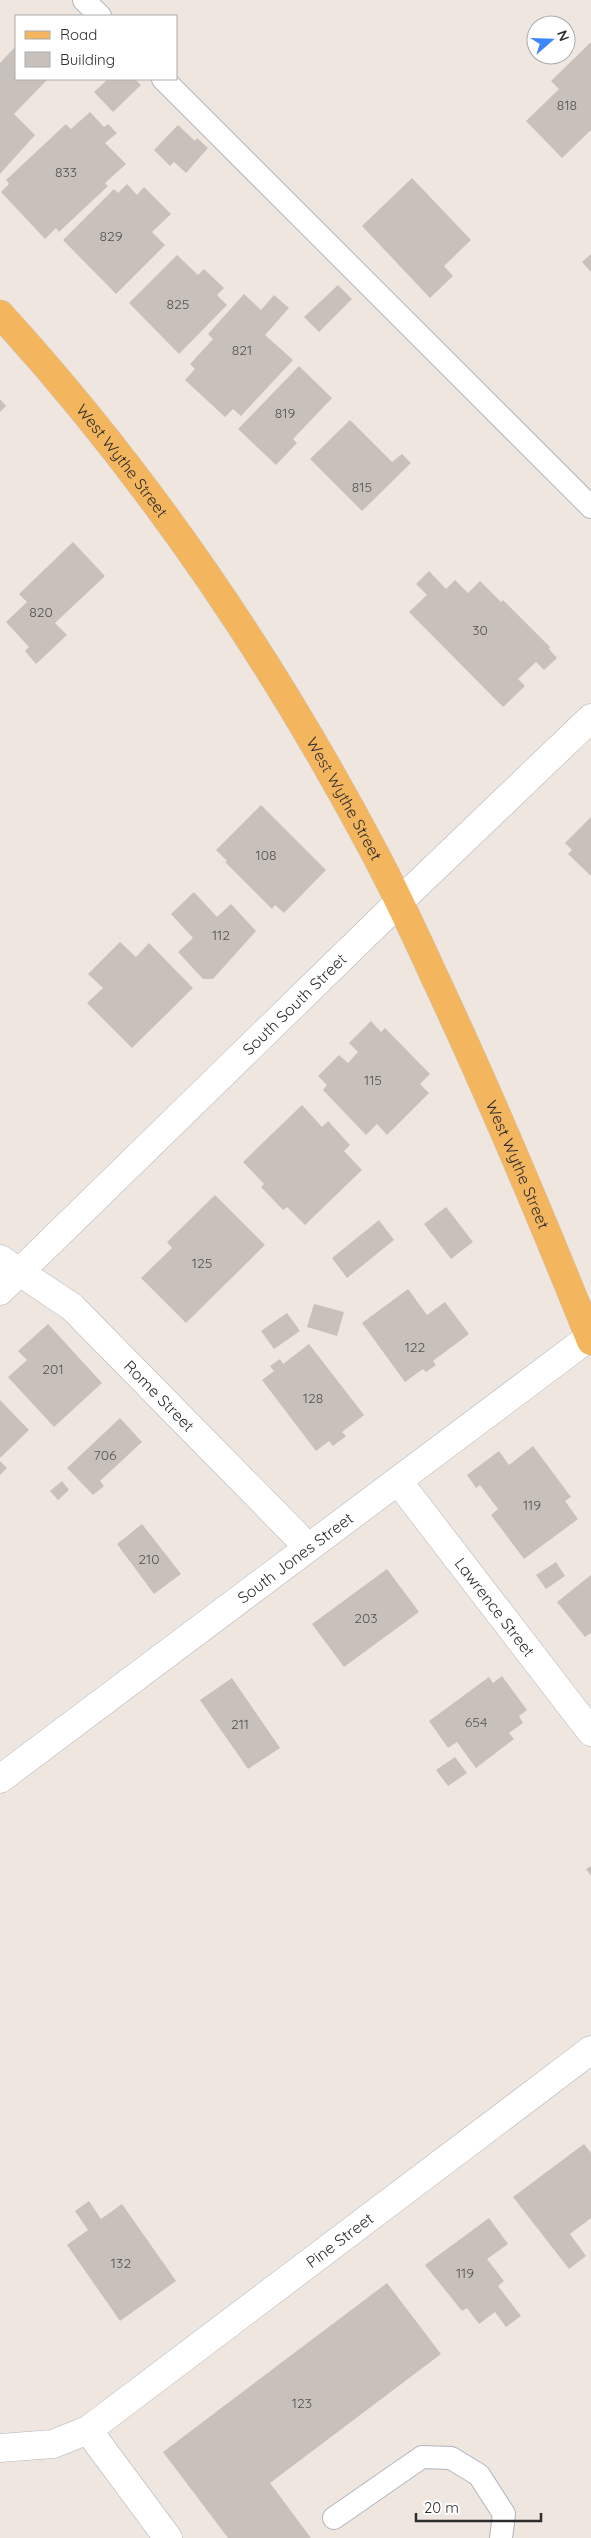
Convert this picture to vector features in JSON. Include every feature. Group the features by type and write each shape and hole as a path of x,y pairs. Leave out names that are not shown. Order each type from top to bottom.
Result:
{"main road":[{"name":"West Wythe Street","path":"0,314 56,375 130,466 215,586 304,728 372,848 482,1078 590,1338"}],"street":[{"name":"South South Street","path":"0,1291 10,1265 399,902 591,718"},
{"name":"Rome Street","path":"10,1265 72,1307 308,1547"},
{"name":"South Jones Street","path":"0,1779 590,1338"},
{"name":"Lawrence Street","path":"398,1481 591,1732"},
{"name":"Pine Street","path":"0,2448 53,2444 88,2430 591,2050"},
{"path":"88,2430 168,2538"}],"lane":[{"path":"84,0 99,15"},
{"path":"164,80 591,507"},
{"path":"334,2518 422,2457 451,2458 479,2475 504,2514 502,2538"}],"building":[{"path":"591,42 591,130 562,158 526,121 559,89 551,81 567,65 576,65 576,57"},
{"path":"15,47 15,80 47,80 14,114 35,135 0,174 0,63"},
{"path":"107,80 136,80 141,85 113,112 94,92"},
{"path":"90,112 104,127 108,124 117,133 105,143 126,164 105,183 108,186 59,232 56,228 45,239 1,192 9,184 6,180 66,124 71,129"},
{"path":"178,125 195,141 197,138 208,148 186,173 174,162 170,166 154,150"},
{"path":"412,178 471,240 444,266 453,276 430,298 362,226"},
{"path":"127,184 137,195 144,187 171,214 152,232 165,245 116,294 63,240 114,189 118,193"},
{"path":"591,254 591,272 582,262"},
{"path":"177,255 198,275 204,269 224,288 217,295 227,305 179,354 129,303"},
{"path":"338,285 352,299 319,332 304,317"},
{"path":"244,294 261,310 274,295 289,308 265,335 293,360 241,416 233,409 225,417 185,380 195,369 190,364 213,339 208,334"},
{"path":"299,366 332,398 293,439 297,443 276,465 238,429"},
{"path":"0,399 6,406 0,412"},
{"path":"350,420 392,462 402,454 411,463 362,511 310,459"},
{"path":"73,542 105,576 55,623 67,635 36,664 25,651 29,647 6,622 27,602 19,594"},
{"path":"429,571 446,589 455,580 468,593 480,581 501,602 503,600 550,647 549,649 557,658 544,670 536,662 518,679 525,686 503,707 409,612 427,595 416,584"},
{"path":"261,805 326,870 284,913 275,905 272,909 225,862 227,861 216,850"},
{"path":"591,817 591,876 568,854 572,850 565,843"},
{"path":"194,892 217,917 231,904 256,931 213,979 203,979 178,952 193,938 171,914"},
{"path":"120,942 136,957 149,943 193,988 132,1048 87,1003 103,988 88,974"},
{"path":"371,1021 381,1032 385,1028 430,1074 420,1084 429,1093 387,1135 377,1124 366,1135 323,1090 327,1085 318,1076 339,1055 348,1063 358,1052 349,1043"},
{"path":"302,1105 322,1127 328,1121 350,1145 344,1151 362,1170 305,1225 287,1207 283,1210 261,1187 264,1184 243,1162"},
{"path":"215,1195 265,1245 186,1323 141,1278 172,1248 167,1242"},
{"path":"446,1207 473,1242 451,1259 424,1224"},
{"path":"379,1220 394,1240 347,1278 332,1258"},
{"path":"408,1289 427,1315 445,1302 469,1334 433,1361 436,1365 426,1372 423,1369 405,1382 362,1323"},
{"path":"314,1304 344,1312 337,1336 307,1327"},
{"path":"287,1313 300,1331 274,1349 261,1331"},
{"path":"48,1324 102,1383 54,1427 8,1377 27,1360 18,1351"},
{"path":"309,1344 364,1415 342,1432 346,1436 333,1446 329,1441 316,1451 262,1380 274,1371 270,1366 280,1359 283,1364"},
{"path":"0,1400 29,1430 0,1458"},
{"path":"120,1418 142,1442 100,1481 104,1486 93,1495 67,1468"},
{"path":"533,1446 571,1497 565,1501 578,1519 524,1559 491,1515 498,1509 480,1485 476,1488 467,1475 499,1451 509,1465"},
{"path":"0,1461 7,1468 0,1475"},
{"path":"62,1481 69,1490 58,1500 50,1491"},
{"path":"142,1524 181,1574 154,1594 117,1544"},
{"path":"556,1562 565,1576 546,1589 536,1575"},
{"path":"387,1569 419,1612 344,1667 312,1624"},
{"path":"591,1575 591,1633 585,1637 557,1602"},
{"path":"502,1676 527,1710 519,1716 523,1723 509,1733 514,1739 476,1768 457,1742 448,1748 429,1721 489,1677 493,1683"},
{"path":"232,1678 280,1748 248,1769 200,1700"},
{"path":"455,1757 467,1773 448,1786 436,1770"},
{"path":"591,1866 591,1876 586,1869"},
{"path":"584,2144 591,2153 591,2218 570,2234 586,2256 569,2269 513,2197"},
{"path":"89,2201 101,2219 122,2204 176,2281 120,2321 67,2245 88,2230 75,2211"},
{"path":"489,2218 508,2244 487,2259 504,2281 498,2286 521,2316 506,2327 495,2312 479,2324 467,2308 462,2311 425,2265"},
{"path":"387,2283 441,2354 270,2483 311,2538 228,2538 163,2452"}]}
